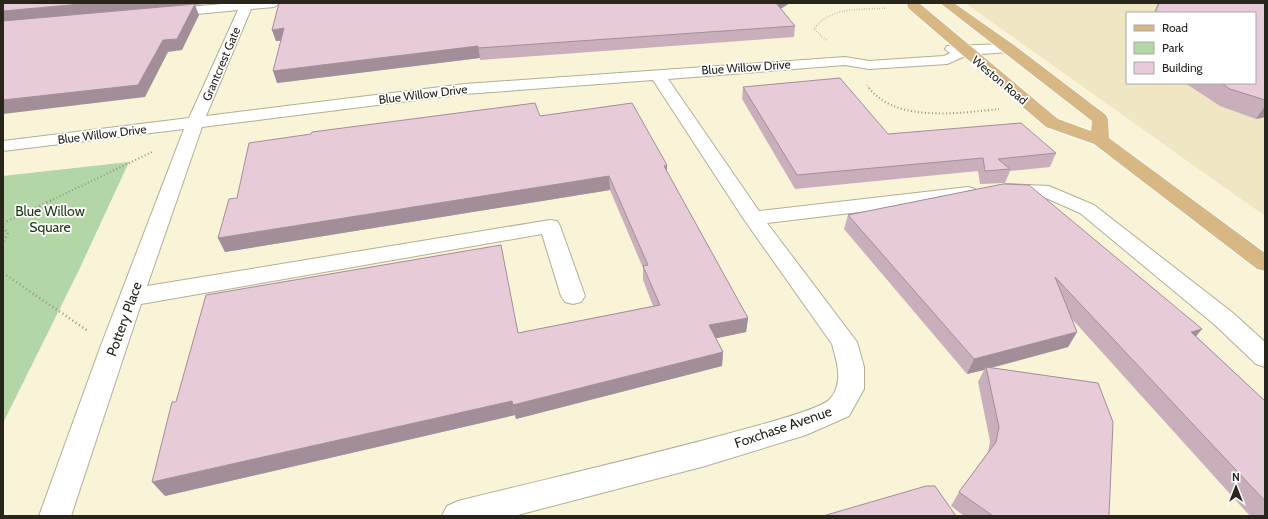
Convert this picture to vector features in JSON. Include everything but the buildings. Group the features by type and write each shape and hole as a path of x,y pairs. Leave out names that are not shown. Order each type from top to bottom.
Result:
{"main road":[{"name":"Weston Road","path":"913,3 912,5 1052,122 1100,140 1265,264"},
{"path":"946,3 1009,48 1100,119 1100,140"}],"street":[{"path":"152,14 274,3"},
{"name":"Grantcrest Gate","path":"193,128 246,6"},
{"name":"Blue Willow Drive","path":"931,47 966,51 1009,48"},
{"name":"Blue Willow Drive","path":"845,61 856,53 909,49"},
{"name":"Blue Willow Drive","path":"3,146 193,128 465,89 845,61 869,65 947,60 966,51"},
{"name":"Foxchase Avenue","path":"458,516 705,453 806,423 839,408 851,389 851,367 844,342 753,218 657,74"},
{"name":"Pottery Place","path":"55,516 113,348 193,128"},
{"path":"753,218 998,190 1049,192 1087,209 1224,319 1265,357"},
{"path":"132,298 550,226 573,296"}],"path":[{"path":"3,223 193,128"},
{"path":"3,227 8,232 3,243"},
{"path":"3,273 113,348"}],"shaded area":[{"path":"965,3 1265,3 1265,216"}],"green space":[{"name":"Blue Willow Square","path":"129,162 78,272 3,423 3,176"}]}
